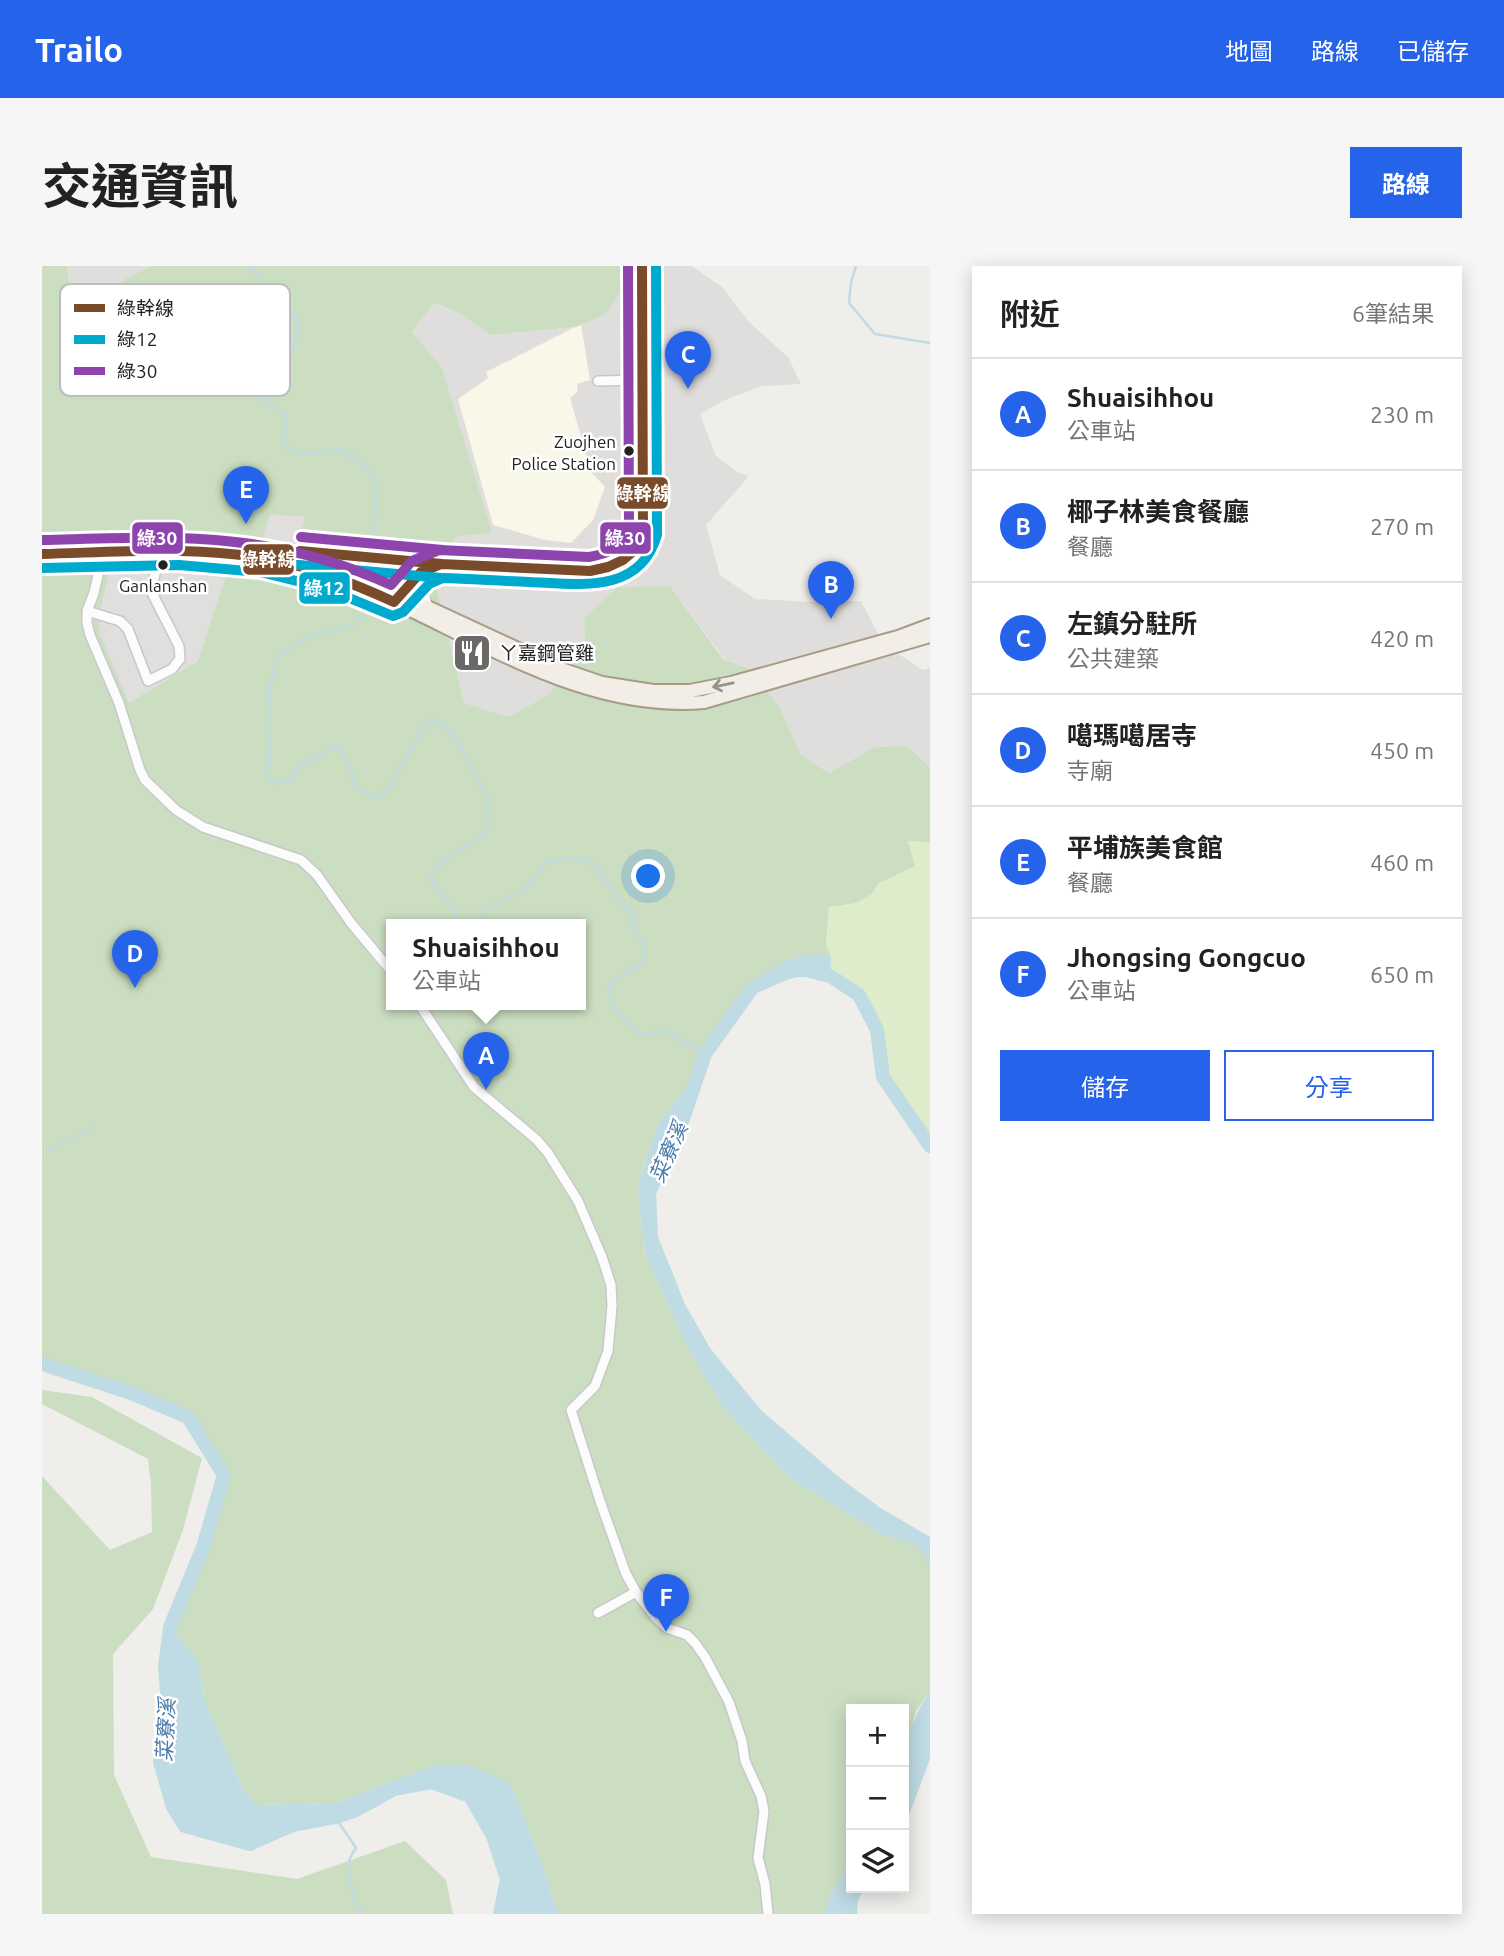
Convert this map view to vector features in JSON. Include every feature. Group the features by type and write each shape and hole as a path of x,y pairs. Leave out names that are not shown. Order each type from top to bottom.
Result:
{"main road":[{"path":"42,554 216,543 282,551 318,559 339,566 394,596 519,655 602,683 653,691 690,691 740,681 898,637 930,625"},
{"path":"42,545 160,553 226,554 299,565 339,566"},
{"path":"394,596 428,607 572,684 600,692 676,704 704,702 731,695 930,636"}],"street":[{"path":"339,566 384,559 590,570 607,568 629,557 643,533 642,266"},
{"path":"598,380 642,380"},
{"path":"104,549 87,611 90,635 118,703 140,769 153,789 176,810 203,827 301,860 317,875 386,966"},
{"path":"87,611 120,621 128,629 148,681 172,669 180,659 179,646 151,591 160,553"},
{"path":"394,596 406,573 422,562"},
{"path":"394,596 421,572 441,564"},
{"path":"428,607 422,591 423,582 441,564"},
{"path":"423,1010 474,1087 537,1140 548,1153 582,1209 602,1257 611,1284 608,1351 595,1386 571,1410 619,1558 636,1592 667,1628 687,1635 695,1643 729,1702 742,1741 745,1761 761,1796 764,1811 758,1858 765,1884 768,1914"},
{"path":"598,1613 636,1592"}],"shaded area":[{"path":"67,266 152,266 124,280 124,284 70,284"},
{"path":"622,266 692,266 723,288 749,322 788,357 801,384 762,386 725,400 700,414 716,456 737,472 749,476 706,525 720,575 755,599 861,601 883,644 923,670 930,668 930,767 907,746 875,747 829,773 801,755 778,704 748,668 724,659 670,586 584,618 585,649 549,694 509,717 464,703 436,585 455,537 492,533 412,333 433,303 461,314 490,335 576,327 631,276"},
{"path":"581,324 590,380 577,384 578,391 570,398 591,472 605,487 593,520 571,543 545,540 493,525 458,399 488,378 486,372"},
{"path":"270,515 305,516 299,544 262,539"},
{"path":"111,565 229,567 198,661 129,703 99,632 101,606"}],"green space":[{"path":"42,266 67,266 70,284 60,284 60,396 290,396 290,284 120,284 152,266 622,266 631,276 606,314 576,327 490,335 461,314 434,303 412,332 442,368 492,533 455,537 436,585 464,703 509,717 549,694 585,649 584,618 617,588 670,586 723,659 748,668 778,704 801,755 829,773 875,747 907,746 930,767 930,842 908,841 915,866 879,883 872,894 856,903 829,907 826,944 831,958 816,954 800,956 782,963 741,993 732,1012 698,1059 690,1083 657,1125 640,1178 638,1194 645,1253 686,1345 723,1407 790,1478 881,1534 914,1544 928,1559 930,1566 930,1691 916,1711 909,1738 909,1704 846,1704 846,1869 831,1894 825,1914 558,1914 512,1786 433,1766 335,1803 256,1805 240,1783 204,1698 199,1663 170,1627 203,1547 224,1475 187,1417 131,1392 42,1367"},
{"path":"907,841 930,842 930,1146 883,1077 877,1030 859,995 830,976 831,958 826,944 829,907 856,903 872,894"},
{"path":"42,1390 92,1397 202,1458 183,1530 153,1609 113,1654 114,1775 151,1857 297,1879 405,1841 446,1880 453,1914 42,1914 42,1476 110,1550 152,1532 148,1459 42,1404"}],"water":[{"path":"816,954 831,958 830,976 802,969 785,973 753,987 705,1054 683,1119 649,1192 651,1238 679,1308 705,1353 756,1415 834,1482 877,1514 930,1545 930,1566 913,1544 881,1534 790,1478 723,1407 686,1345 645,1253 638,1194 640,1178 657,1125 690,1083 698,1059 732,1012 741,993 764,973 782,963 800,956"},
{"path":"170,1627 199,1663 204,1698 240,1783 256,1805 335,1803 433,1766 471,1765 512,1786 558,1914 500,1914 507,1879 493,1836 470,1796 431,1782 394,1789 354,1811 292,1825 250,1844 185,1826 173,1807 160,1762 169,1718 165,1667"},
{"path":"930,1691 930,1739 909,1796 909,1739 921,1705"},
{"path":"846,1869 846,1893 854,1893 850,1914 825,1914 831,1894"}],"waterway":[{"path":"253,266 261,284"},
{"path":"856,266 849,303 875,334 930,343"},
{"path":"290,314 298,320 297,335 290,354"},
{"path":"255,396 286,415 283,433 286,447 306,453 341,449 370,470 376,486 373,555"},
{"path":"372,576 373,561"},
{"path":"372,596 371,606 353,625 308,637 279,655 270,686 270,763 265,769 273,783 293,781 298,767 334,747 341,749 351,770 355,787 374,798 389,790 422,730 431,719 443,724 457,742 487,796 490,822 484,835 441,862 430,877 457,919"},
{"path":"482,919 486,909 523,891 546,863 562,858 591,861 621,902 635,915 631,924 645,947 643,961 608,985 615,1008 641,1035 666,1031 705,1054"},
{"name":"菜竂溪","path":"930,1146 883,1077 877,1030 859,995 830,976 802,969 785,973 753,987 705,1054 683,1119 649,1193 651,1238 679,1308 705,1353 756,1415 834,1482 877,1514 930,1545"},
{"path":"42,1153 91,1128"},
{"name":"菜竂溪","path":"42,1364 131,1393 188,1417 224,1475 203,1547 170,1627 165,1667 169,1718 160,1762 173,1807 185,1826 250,1844 292,1825 354,1811 394,1789 431,1782 470,1796 493,1836 507,1879 500,1914"},
{"name":"菜竂溪","path":"909,1796 930,1739"},
{"path":"335,1817 356,1848 348,1864 348,1872 360,1914"},
{"name":"菜竂溪","path":"850,1914 854,1893"}],"transit line":[{"name":"綠30","path":"42,540 177,538 261,545 346,567 391,585 412,561 439,550 589,557 608,552 618,546 629,531 628,266"},
{"name":"綠幹線","path":"42,554 190,551 249,556 323,573 394,602 421,572 441,564 590,571 623,560 636,549 643,533 642,266"},
{"name":"綠12","path":"42,568 179,565 260,572 325,588 393,616 403,612 429,584 443,578 587,584 622,577 637,568 649,554 657,535 656,266"},
{"name":"綠30","path":"301,537 443,550"},
{"name":"綠幹線","path":"300,551 442,564"},
{"name":"綠12","path":"299,565 441,578"}],"place":[{"name":"左鎮分駐所","path":"688,389"},
{"name":"Zuojhen Police Station","path":"629,451"},
{"name":"平埔族美食館","path":"246,524"},
{"name":"Ganlanshan","path":"163,565"},
{"name":"椰子林美食餐廳","path":"831,619"},
{"name":"ㄚ嘉鋼管雞","path":"472,653"},
{"name":"噶瑪噶居寺","path":"135,988"},
{"name":"Shuaisihhou","path":"486,1090"},
{"name":"Jhongsing Gongcuo","path":"666,1632"}]}
